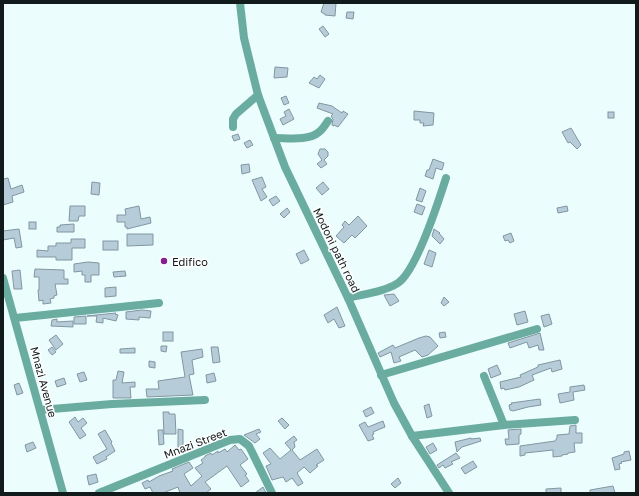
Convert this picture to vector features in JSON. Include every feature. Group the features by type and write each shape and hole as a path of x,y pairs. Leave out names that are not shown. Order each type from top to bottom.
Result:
{"street":[{"name":"Modoni path road","path":"240,3 244,38 258,96 284,167 348,298 394,403 412,436 450,493"},
{"path":"233,127 233,119 236,114 258,96"},
{"path":"274,138 313,136 320,131 328,121"},
{"path":"348,298 390,287 403,280 418,253 429,227 446,178"},
{"name":"Mnazi Avenue","path":"3,278 63,493"},
{"path":"15,318 159,303"},
{"path":"381,375 537,329"},
{"path":"484,376 504,425"},
{"path":"40,410 112,404 205,400"},
{"path":"412,436 504,425 575,420"},
{"name":"Mnazi Street","path":"99,493 230,440 240,440 249,446 272,493"}],"building":[{"path":"324,3 336,3 335,16 325,15 321,12"},
{"path":"347,12 354,12 353,19 346,18"},
{"path":"323,26 329,34 325,37 319,29"},
{"path":"275,67 288,68 287,77 274,78"},
{"path":"320,75 325,79 319,88 309,83 314,77 317,79"},
{"path":"286,96 289,103 284,105 281,98"},
{"path":"319,103 332,106 342,113 343,111 348,114 338,127 334,126 332,125 333,119 331,116 333,114 317,108"},
{"path":"289,109 294,119 283,125 280,119 286,116 284,112"},
{"path":"414,111 434,113 433,125 423,126 424,123 420,123 420,120 414,120"},
{"path":"608,112 614,112 614,118 608,118"},
{"path":"571,128 581,145 577,149 570,142 568,143 562,132"},
{"path":"238,134 240,139 234,141 232,136"},
{"path":"250,140 253,145 247,148 244,143"},
{"path":"320,149 325,149 328,152 328,156 324,160 327,164 321,168 317,164 322,160 318,154"},
{"path":"433,159 444,163 442,170 436,168 433,179 425,176"},
{"path":"249,164 250,172 242,174 241,165"},
{"path":"262,177 266,187 262,189 267,197 261,201 252,180"},
{"path":"8,178 11,189 22,185 24,192 12,196 13,202 3,205 3,179"},
{"path":"92,182 100,183 99,195 91,194"},
{"path":"323,182 329,189 322,195 316,188"},
{"path":"420,188 426,191 422,202 416,200"},
{"path":"276,196 280,201 273,206 269,200"},
{"path":"417,204 425,207 422,215 414,212"},
{"path":"70,206 85,206 85,216 79,216 78,221 69,221"},
{"path":"139,206 141,219 150,217 151,223 127,229 127,227 125,227 125,222 117,222 117,215 126,215 125,209"},
{"path":"567,206 568,211 558,213 557,208"},
{"path":"287,208 290,212 284,218 280,214"},
{"path":"358,216 367,226 355,238 352,235 344,243 336,236 344,227 342,225 345,221 349,225"},
{"path":"29,222 36,222 36,229 29,229"},
{"path":"74,224 74,232 57,232 57,227 60,227 60,225"},
{"path":"19,229 22,247 16,248 14,238 3,240 3,231"},
{"path":"434,229 440,233 444,239 440,244 432,236"},
{"path":"511,233 514,241 510,243 508,240 505,241 503,236"},
{"path":"127,234 153,234 153,245 127,246"},
{"path":"71,239 85,239 85,248 72,248 72,260 56,260 56,257 37,257 37,250 48,251 48,246 56,246 56,243 71,243"},
{"path":"103,241 118,241 118,250 103,250"},
{"path":"304,250 309,260 301,264 296,254"},
{"path":"429,250 436,253 432,267 424,264"},
{"path":"88,262 99,263 99,275 91,275 91,282 85,282 85,275 82,275 82,271 74,272 74,264"},
{"path":"35,269 64,270 64,279 68,279 68,284 55,284 57,295 50,299 51,303 43,304 43,300 39,301 39,277 34,277"},
{"path":"20,270 22,289 14,289 12,271"},
{"path":"125,271 126,276 114,277 113,272"},
{"path":"116,287 116,296 105,297 105,288"},
{"path":"394,294 399,301 390,306 384,295"},
{"path":"444,297 449,302 444,306 441,303"},
{"path":"337,307 345,326 339,328 334,319 328,323 324,315"},
{"path":"142,310 151,311 150,318 139,317 139,320 126,319 126,312"},
{"path":"525,311 528,322 517,325 514,314"},
{"path":"116,313 115,314 118,315 116,321 103,318 103,323 96,322 97,316 87,316"},
{"path":"549,314 552,324 544,327 541,316"},
{"path":"86,316 86,324 74,324 74,317"},
{"path":"57,319 57,322 73,321 73,327 51,326 52,320"},
{"path":"163,332 173,332 173,341 163,341"},
{"path":"445,332 446,337 440,338 439,333"},
{"path":"540,333 544,350 539,350 538,345 529,348 527,342 510,348 508,343"},
{"path":"56,335 63,344 56,350 49,340"},
{"path":"426,336 430,337 438,346 428,355 422,357 415,350 399,357 401,361 394,363 391,352 380,357 378,353 393,345 395,348"},
{"path":"161,346 167,346 166,352 161,351"},
{"path":"52,347 56,352 52,355 48,350"},
{"path":"211,347 218,347 220,362 213,363"},
{"path":"135,348 135,353 120,353 120,349"},
{"path":"202,349 203,357 192,360 194,374 189,375 193,395 147,397 146,389 159,389 158,381 185,377 181,352"},
{"path":"560,360 562,369 552,372 551,368 532,375 534,380 519,387 505,390 504,388 501,389 500,382 521,377 520,375 538,367 538,365"},
{"path":"149,361 155,362 155,368 149,367"},
{"path":"497,365 501,374 491,378 488,369"},
{"path":"118,371 124,372 122,383 135,382 135,387 130,387 131,398 113,398 113,380 116,380"},
{"path":"84,372 87,380 80,382 77,374"},
{"path":"214,373 216,381 207,383 206,375"},
{"path":"64,378 66,384 57,387 55,381"},
{"path":"19,383 23,393 17,395 14,385"},
{"path":"584,385 585,390 573,392 574,400 560,403 558,394 570,392 570,387"},
{"path":"540,399 541,405 513,411 510,410 509,405 512,404 511,403"},
{"path":"429,404 432,416 427,418 424,406"},
{"path":"371,407 374,413 366,417 363,411"},
{"path":"163,412 175,414 176,434 164,434"},
{"path":"75,417 78,422 83,418 87,423 81,428 86,435 80,439 69,422"},
{"path":"282,418 289,425 285,429 278,421"},
{"path":"383,421 385,427 373,432 374,434 372,435 374,439 368,441 359,425 365,422 368,427"},
{"path":"576,425 576,433 582,433 582,443 574,443 575,452 553,457 553,450 525,453 525,455 520,456 520,446 555,441 557,435 569,434 570,426"},
{"path":"178,429 183,430 183,448 178,448"},
{"path":"259,429 261,432 256,434 260,439 255,443 244,435"},
{"path":"521,429 519,444 506,445 505,439 509,439 508,430"},
{"path":"105,430 115,451 106,457 107,459 97,464 93,457 107,449 98,434"},
{"path":"158,430 163,430 164,444 159,445"},
{"path":"294,436 297,440 294,442 295,447 292,450 300,460 317,449 324,460 316,465 318,466 310,473 304,467 297,473 303,483 298,486 292,478 286,482 283,477 272,480 266,466 271,464 263,453 270,448 280,459 291,450 285,443"},
{"path":"471,438 480,438 481,441 462,447 457,452 455,442"},
{"path":"33,442 36,448 27,452 25,445"},
{"path":"433,443 437,450 430,454 426,447"},
{"path":"235,445 239,450 241,449 248,459 240,465 247,474 245,475 249,481 241,487 227,466 205,482 211,489 206,493 180,493 178,487 163,493 153,493 150,487 145,489 142,483 148,480 149,482 159,476 173,471 172,469 189,462 193,468 184,474 191,486 202,476 195,468 203,463 201,460 205,456 211,453 212,455 218,451 218,453 225,449 227,452"},
{"path":"629,451 631,460 621,462 622,463 619,464 620,469 615,470 612,458"},
{"path":"456,453 460,458 451,462 453,464 445,468 443,465 439,468 437,465"},
{"path":"473,461 477,467 465,474 461,468"},
{"path":"96,474 98,482 89,485 87,476"},
{"path":"398,478 401,483 395,488 391,484"},
{"path":"613,486 615,493 590,493 590,490"},
{"path":"263,487 266,493 255,493"},
{"path":"561,488 561,493 546,493 546,489"}],"place":[{"name":"Edifico","path":"164,261"}]}
